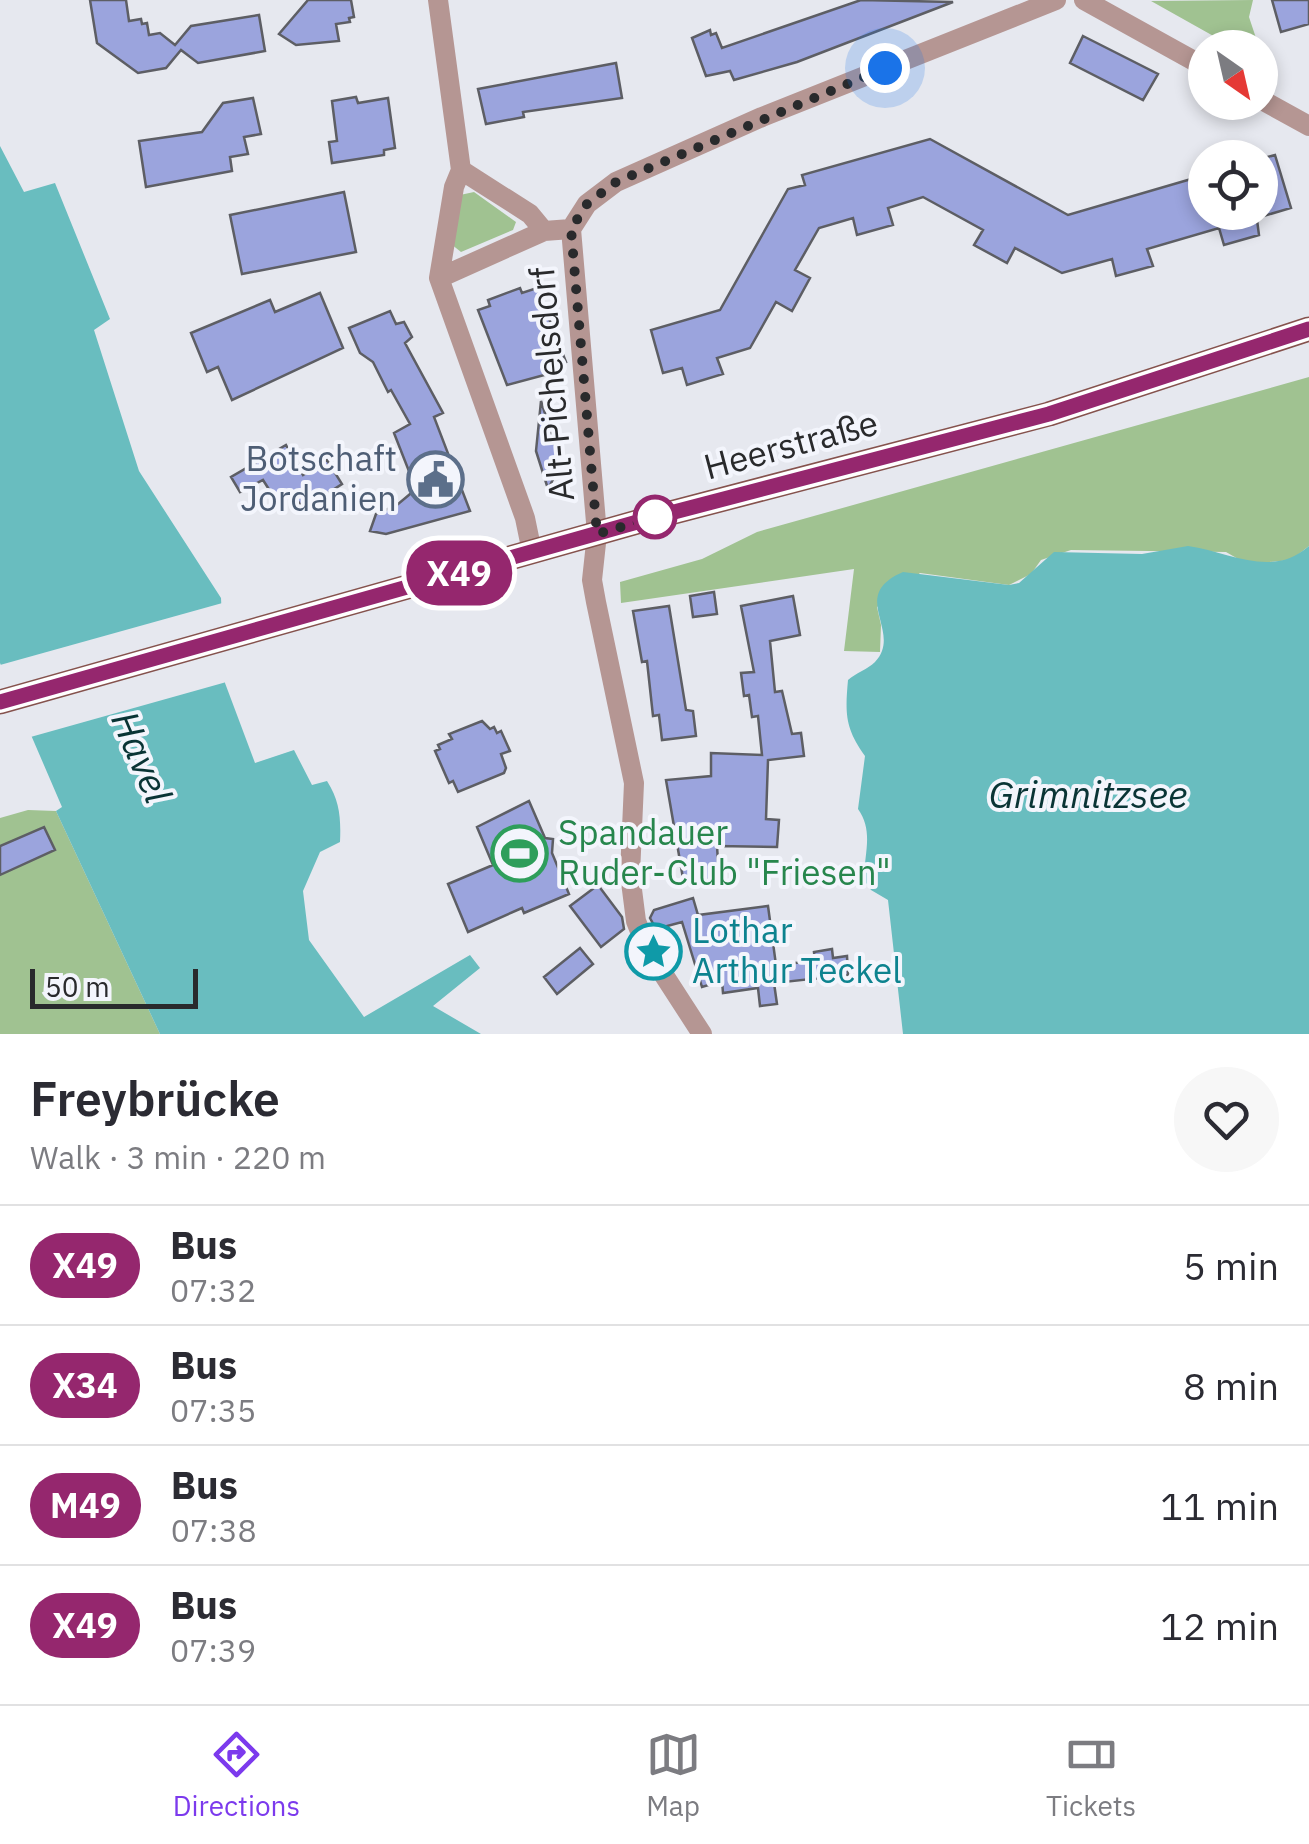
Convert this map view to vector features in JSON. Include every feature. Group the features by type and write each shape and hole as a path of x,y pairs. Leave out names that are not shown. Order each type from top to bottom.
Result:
{"main road":[{"name":"Heerstraße","path":"0,702 597,534 1049,414 1309,328"}],"street":[{"path":"438,0 461,170 454,187 439,278"},
{"name":"Alt-Pichelsdorf","path":"702,1034 647,950 636,921 630,874 634,783 592,580 597,534 571,229 587,204 616,182 779,110 1056,0"},
{"path":"1087,0 1188,57"},
{"path":"1278,108 1309,126"},
{"name":"Alt-Pichelsdorf","path":"461,170 530,214 544,231"},
{"name":"Alt-Pichelsdorf","path":"532,552 525,518 439,278 544,231 571,229"}],"green space":[{"path":"1253,0 1249,17 1253,30 1203,30 1151,1"},
{"path":"474,192 516,222 513,230 461,252 451,244 460,195"},
{"path":"1309,377 1309,546 1291,560 1247,564 1226,552 1071,550 1041,560 1031,574 1009,585 920,573 877,607 880,652 844,651 854,569 621,603 620,582 702,559 757,532"},
{"path":"28,810 56,811 160,1034 0,1034 0,818"}],"water":[{"name":"Havel","path":"0,146 24,192 55,183 110,319 94,330 139,471 221,598 225,683 255,763 294,750 312,785 327,781 335,796 340,842 320,852 303,891 309,940 364,1017 470,955 480,968 433,1006 481,1034 160,1034 56,811 62,807 0,663"},
{"name":"Grimnitzsee","path":"1188,546 1266,562 1295,556 1309,546 1309,1034 903,1034 888,900 871,890 864,880 867,834 858,809 865,756 853,737 847,712 848,680 875,662 882,650 879,592 887,581 903,572 1009,585 1019,583 1054,552 1142,554"}],"pier":[{"path":"226,602 230,681 27,738 0,676 0,665"}],"building":[{"path":"90,0 126,0 129,21 141,19 142,24 147,23 149,35 160,33 175,45 191,26 259,15 265,51 198,63 181,50 166,68 138,73 97,43"},
{"path":"308,0 351,0 354,17 349,18 350,22 336,24 339,41 296,45 279,34"},
{"path":"861,0 953,2 797,62 734,80 730,71 706,76 692,38 710,30 711,35 716,33 722,48"},
{"path":"1272,0 1309,0 1309,24 1281,32"},
{"path":"1083,36 1158,74 1143,100 1070,63"},
{"path":"616,63 622,98 523,112 524,117 486,124 478,89"},
{"path":"356,97 358,103 388,98 395,148 384,150 384,155 332,163 329,142 337,141 332,101"},
{"path":"253,98 261,134 244,137 248,154 230,157 232,171 146,187 139,141 202,132 223,103"},
{"path":"930,139 1068,215 1188,180 1188,230 1212,230 1147,249 1153,266 1116,276 1112,259 1062,273 1015,248 1007,263 974,245 983,230 923,197 888,208 893,225 857,235 853,218 819,228 795,270 810,278 792,311 776,302 750,348 717,358 723,374 687,385 682,368 663,373 651,330 720,310 788,189 805,185 802,175"},
{"path":"1278,165 1291,208 1278,212"},
{"path":"344,192 356,252 242,274 230,215"},
{"path":"1220,230 1258,230 1259,235 1224,245"},
{"path":"520,288 522,293 537,288 566,362 548,369 548,374 507,385 478,310 490,306 488,300"},
{"path":"320,293 343,348 232,400 218,367 207,372 191,333 270,300 275,312"},
{"path":"390,311 396,324 404,322 412,337 405,343 443,413 434,417 470,511 386,534 370,531 376,514 397,505 416,489 394,433 410,424 373,362 360,353 349,328"},
{"path":"541,401 561,464 548,489 536,451"},
{"path":"286,445 303,475 327,460 342,484 303,509 292,492 277,502 263,480 240,492 231,477"},
{"path":"714,592 717,614 693,617 690,596"},
{"path":"793,596 800,635 770,641 775,692 782,691 792,734 801,733 804,756 768,760 766,819 779,820 777,847 717,846 719,877 684,884 666,780 711,776 711,753 762,755 758,716 752,717 749,695 744,696 741,673 754,672 741,606"},
{"path":"669,606 686,710 693,711 696,736 662,740 659,715 653,716 647,661 642,662 633,611"},
{"path":"482,721 497,733 501,731 510,751 501,754 506,768 504,773 458,792 453,781 449,783 435,751 440,749 438,745 452,739 449,734"},
{"path":"529,801 545,838 553,839 552,853 569,894 524,913 522,908 468,932 448,884 493,865 477,827"},
{"path":"44,827 55,850 0,875 0,846"},
{"path":"598,885 622,917 624,929 601,947 570,906"},
{"path":"693,898 698,915 768,906 776,965 815,961 814,952 832,949 833,958 847,956 848,975 774,983 777,1004 760,1006 758,988 723,993 722,981 702,987 682,922 656,929 650,918 654,910"},
{"path":"580,948 593,964 557,994 544,977"}],"bus line":[{"name":"X49","path":"0,702 655,517 1049,414 1309,329"}],"place":[{"name":"Botschaft Jordanien","path":"436,479"},
{"name":"Spandauer Ruder-Club \"Friesen\"","path":"519,853"},
{"name":"Lothar Arthur Teckel","path":"653,951"}],"route":[{"path":"655,517 597,534 571,229 579,213 616,182 885,68"}]}
